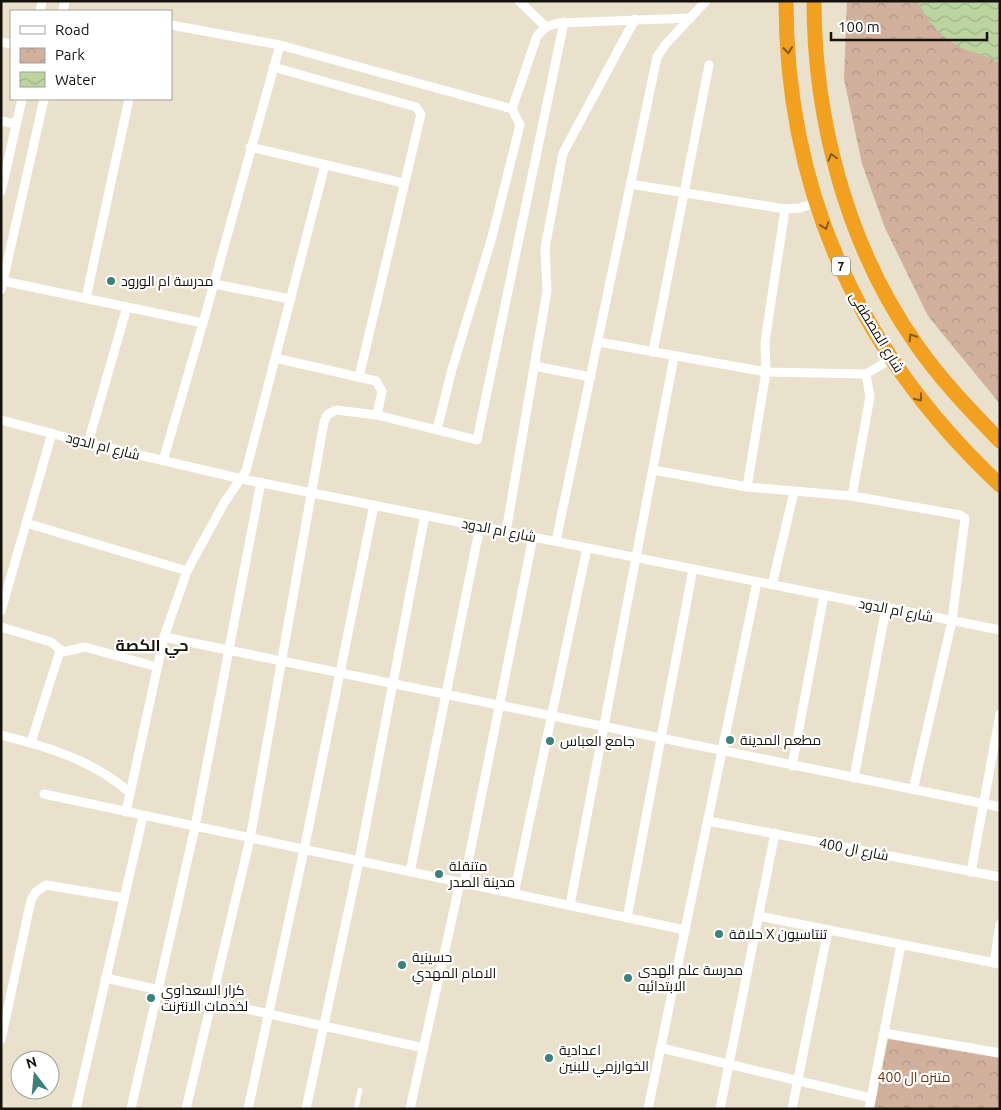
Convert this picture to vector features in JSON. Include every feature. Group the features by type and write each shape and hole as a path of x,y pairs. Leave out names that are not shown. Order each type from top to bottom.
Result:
{"highway":[{"name":"شارع المصطفى","path":"786,1 787,38 796,120 817,202 845,276 865,318 918,398 948,434 1000,485"},
{"name":"شارع المصطفى","path":"814,1 818,78 825,123 842,189 870,262 890,302 915,343 949,386 1000,441"}],"street":[{"path":"519,1 546,27"},
{"path":"556,542 657,57 666,44 706,1"},
{"path":"437,430 451,372 492,238 520,125 512,109 534,41 546,27 564,22 691,18"},
{"path":"506,532 547,291 545,248 563,153 636,19"},
{"path":"186,1109 250,838 326,416 336,410 377,415 477,440 564,22"},
{"path":"172,25 280,45 512,109"},
{"path":"163,461 204,323 250,147 280,45"},
{"path":"653,352 710,65"},
{"path":"273,67 418,108 420,118 403,183 359,377"},
{"path":"1,192 22,100"},
{"path":"44,100 2,285 86,298 204,323"},
{"path":"86,298 130,100"},
{"path":"1,121 16,124"},
{"path":"250,147 403,183"},
{"path":"126,812 164,637 187,571 224,503 242,479 248,466 325,165"},
{"path":"630,184 785,209 800,208 817,202"},
{"path":"747,487 766,372 765,342 785,209"},
{"path":"214,284 290,299"},
{"path":"88,443 127,306"},
{"path":"599,342 766,372 866,374 891,359"},
{"path":"570,906 674,356"},
{"path":"275,358 376,381 381,388 377,415"},
{"path":"534,366 591,377"},
{"path":"852,496 870,397 866,374"},
{"name":"شارع ام الدود","path":"1,420 88,443 242,479 1000,630"},
{"path":"1,610 52,433"},
{"path":"653,470 747,487 852,496 960,515 965,518 952,621 913,790"},
{"path":"131,1109 196,827 261,482"},
{"path":"772,585 794,492"},
{"path":"248,1109 304,850 374,505"},
{"path":"306,1109 359,861 425,515"},
{"path":"26,523 187,571"},
{"path":"410,872 480,526"},
{"path":"410,1109 462,883 500,706 533,537"},
{"path":"514,894 587,548"},
{"path":"627,918 693,569"},
{"path":"648,1109 757,582"},
{"path":"792,766 824,595"},
{"path":"854,778 886,608"},
{"path":"1,627 51,642 60,651 66,652 75,648 85,647 157,667"},
{"path":"164,637 1000,807"},
{"path":"31,742 60,651"},
{"path":"971,872 1000,714"},
{"path":"1,735 31,742 102,771 130,793"},
{"path":"44,794 685,930"},
{"path":"76,1109 143,816"},
{"name":"شارع ال 400","path":"708,821 1000,878"},
{"path":"720,1109 775,833"},
{"path":"1,1040 31,900 36,892 46,885 124,898"},
{"path":"759,916 997,964 1000,924"},
{"path":"792,1109 828,930"},
{"path":"869,1109 901,945"},
{"path":"106,978 424,1048"},
{"path":"884,1033 1000,1053"},
{"path":"661,1048 871,1098"}],"lane":[{"path":"356,1109 360,1090"}],"green space":[{"path":"847,1 1000,1 1000,404 928,316 885,228 862,164 844,79"},
{"name":"متنزه ال 400","path":"888,1039 1000,1058 1000,1109 874,1109"}],"water":[{"path":"917,1 1000,1 1000,65 988,57 951,42 926,17"}],"place":[{"name":"مدرسة ام الورود","path":"111,281"},
{"name":"مطعم المدينة","path":"730,740"},
{"name":"جامع العباس","path":"550,741"},
{"name":"متنقلة مدينة الصدر","path":"439,874"},
{"name":"حلاقة X تنتاسيون","path":"719,934"},
{"name":"حسينية الامام المهدي","path":"402,965"},
{"name":"مدرسة علم الهدى الابتدائيه","path":"628,978"},
{"name":"كرار السعداوي لخدمات الانترنت","path":"151,998"},
{"name":"اعدادية الخوارزمي للبنين","path":"549,1058"}],"district":[{"name":"حي الكصة","path":"152,645"}]}
